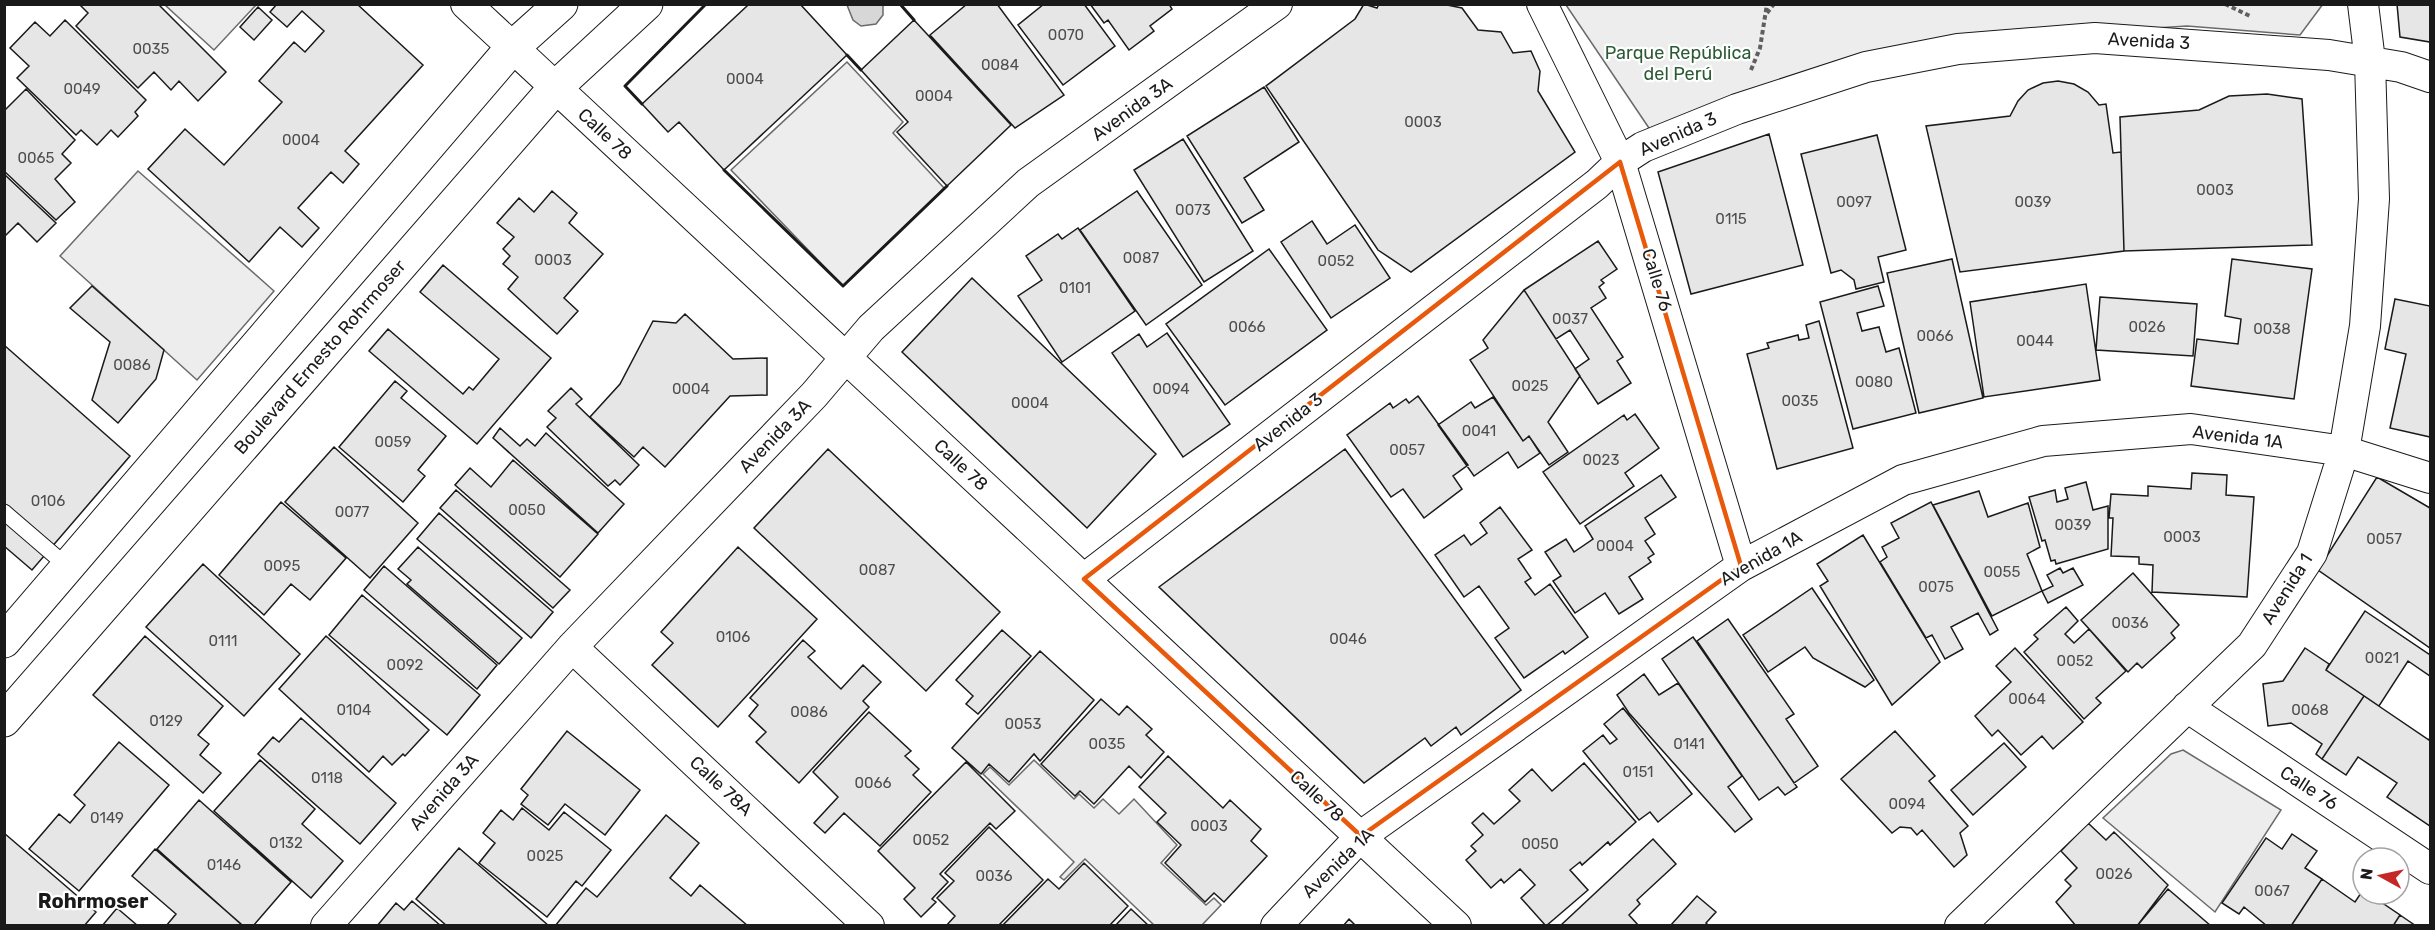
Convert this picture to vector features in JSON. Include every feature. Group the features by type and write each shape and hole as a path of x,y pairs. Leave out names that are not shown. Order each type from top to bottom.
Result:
{"main road":[{"path":"4,641 512,48 561,4"},
{"name":"Boulevard Ernesto Rohrmoser","path":"4,720 555,88 646,4"}],"street":[{"name":"Calle 78","path":"466,4 1456,926"},
{"name":"Avenida 3A","path":"326,926 572,647 814,395 871,328 1028,183 1278,4"},
{"name":"Calle 76","path":"1542,4 1620,162 1741,566"},
{"name":"Avenida 1","path":"1979,920 2187,707 2252,645 2312,553 2344,451 2365,326 2373,211 2370,60 2363,4"},
{"name":"Avenida 3","path":"1084,579 1597,184 1620,162 1643,147 1737,109 1866,67 1958,49 2095,38 2234,46 2370,60 2430,77"},
{"name":"Avenida 1A","path":"1276,926 1361,836 1741,566 1903,480 2043,441 2191,429 2344,451 2430,478"},
{"name":"Calle 78A","path":"572,647 854,921"},
{"name":"Calle 76","path":"2187,707 2430,869"}],"lane":[{"path":"4,512 68,567"}],"path":[{"path":"1749,74 1760,48 1767,4"},
{"path":"1767,13 1774,4"}],"highlighted area":[{"path":"1620,162 1741,566 1361,836 1084,579"}],"green space":[{"name":"Parque República del Perú","path":"2323,4 2300,35 2187,26 1952,41 1653,134 1566,5"},
{"path":"165,5 256,5 214,50"},
{"path":"847,62 903,122 893,133 944,188 843,286 731,170"},
{"path":"138,171 274,291 197,380 60,256"},
{"path":"2183,750 2281,810 2215,912 2103,818 2171,754"},
{"path":"1034,760 1074,799 1079,794 1094,808 1103,799 1119,814 1134,799 1177,845 1161,863 1206,905 1214,898 1221,905 1202,925 1154,925 1085,859 1064,880 1060,877 1074,862 983,774 990,767 1009,785"}],"shaded area":[{"path":"847,5 883,5 883,15 876,24 861,26 853,20"}],"building":[{"path":"79,4 158,4 226,72 198,101 179,81 171,90 154,72 138,88 76,26 88,13"},
{"path":"277,4 357,4 423,65 345,151 359,164 343,183 331,172 298,208 319,228 302,247 280,227 249,262 148,169 185,129 224,165 282,102 259,81 294,42 305,52 324,31 302,11 287,27 270,12"},
{"path":"745,4 800,4 847,55 724,170 679,122 668,132 642,104 747,6"},
{"path":"967,4 997,4 1064,95 1015,128 930,35"},
{"path":"1044,4 1084,4 1115,46 1063,85 1018,25"},
{"path":"1090,4 1169,4 1172,9 1150,26 1154,31 1129,50 1108,20 1104,23"},
{"path":"1364,4 1377,8 1379,4 1442,4 1462,8 1478,30 1501,32 1513,53 1531,51 1540,71 1538,91 1575,152 1411,272 1378,250 1266,86 1355,19"},
{"path":"2397,4 2430,4 2430,42 2400,37"},
{"path":"258,7 272,20 254,40 240,27"},
{"path":"65,20 146,100 135,112 138,116 118,137 111,130 97,145 81,130 76,135 17,78 29,66 10,48 35,22 50,36"},
{"path":"914,20 1011,125 947,186 897,132 908,122 861,70"},
{"path":"2058,81 2074,84 2088,92 2099,105 2106,104 2113,153 2121,152 2124,251 1960,272 1926,126 2010,116 2018,101 2028,90 2043,83"},
{"path":"1264,87 1299,142 1244,178 1264,210 1242,223 1187,136"},
{"path":"26,89 75,140 62,154 71,163 55,179 75,202 56,220 4,171 4,111"},
{"path":"2267,94 2302,99 2312,245 2124,251 2120,117 2199,110 2229,96"},
{"path":"1769,134 1803,265 1691,294 1658,172"},
{"path":"1877,135 1906,250 1878,257 1884,282 1856,289 1854,280 1841,270 1831,273 1801,154"},
{"path":"1183,139 1253,251 1204,282 1134,170"},
{"path":"4,174 56,223 37,242 18,223 4,237"},
{"path":"552,191 577,213 569,223 603,254 564,298 578,311 557,334 508,289 518,277 503,264 510,256 503,249 514,237 497,223 519,198 534,212"},
{"path":"1137,191 1202,285 1146,325 1080,230"},
{"path":"1312,221 1327,244 1355,225 1390,278 1331,318 1281,242"},
{"path":"1078,228 1135,311 1062,362 1018,296 1042,280 1026,256 1058,234 1062,239"},
{"path":"1598,241 1617,269 1601,280 1604,283 1599,287 1606,298 1591,308 1623,357 1617,361 1631,383 1598,404 1575,369 1589,359 1570,330 1556,339 1524,290"},
{"path":"1269,249 1327,330 1225,405 1166,324"},
{"path":"1952,259 1983,398 1919,413 1887,273"},
{"path":"2232,259 2312,269 2294,399 2191,386 2197,339 2238,344 2241,319 2225,316"},
{"path":"443,265 551,358 477,444 369,351 388,329 463,394 469,387 473,390 499,359 420,292"},
{"path":"972,278 1156,454 1087,528 902,352"},
{"path":"2086,284 2100,380 1984,397 1970,302"},
{"path":"92,286 164,350 156,379 118,423 92,400 110,342 70,308"},
{"path":"1878,286 1884,306 1857,313 1862,331 1879,327 1886,352 1899,348 1916,413 1853,429 1820,302"},
{"path":"1524,290 1580,376 1548,422 1568,452 1549,465 1529,436 1523,441 1470,360 1488,348 1483,340"},
{"path":"2100,297 2197,304 2193,356 2096,350"},
{"path":"2395,299 2430,306 2430,437 2390,428 2406,354 2385,349"},
{"path":"685,314 733,359 767,358 767,395 730,396 665,467 643,447 634,457 590,417 620,384 653,321 676,323"},
{"path":"1819,321 1853,448 1777,469 1747,354 1769,348 1767,343 1798,335 1799,340 1809,338 1806,325"},
{"path":"1167,333 1230,424 1183,457 1112,353 1139,334 1147,347"},
{"path":"4,345 130,456 32,570 4,546"},
{"path":"395,381 407,391 401,398 446,436 418,470 425,476 403,502 339,447"},
{"path":"571,388 582,399 576,404 639,465 620,485 615,480 608,486 547,427 556,418 548,411"},
{"path":"571,388 582,399 576,404 639,465 620,485 615,480 608,486 547,427 556,418 548,411"},
{"path":"1418,396 1468,465 1453,476 1462,489 1424,518 1403,489 1391,497 1347,435 1390,403 1393,408 1406,399 1409,403"},
{"path":"1493,397 1523,441 1529,436 1540,453 1518,468 1508,452 1474,476 1438,425 1471,402 1475,408"},
{"path":"1635,414 1659,448 1625,473 1634,486 1580,524 1543,472 1624,415 1627,420"},
{"path":"500,428 520,446 527,439 535,446 546,433 624,504 598,533 493,438"},
{"path":"500,428 520,446 527,439 535,446 546,433 624,504 598,533 493,438"},
{"path":"334,447 418,523 370,578 285,502"},
{"path":"828,449 1000,612 926,691 754,528"},
{"path":"1345,449 1521,690 1461,735 1456,727 1431,746 1425,738 1364,783 1159,587"},
{"path":"513,460 598,534 560,577 455,485 470,468 491,487"},
{"path":"2192,473 2227,475 2226,495 2254,497 2247,597 2152,592 2153,565 2139,564 2139,557 2111,556 2113,518 2109,518 2111,494 2148,496 2148,486 2191,489"},
{"path":"1661,475 1676,497 1645,518 1655,534 1645,541 1654,554 1648,558 1651,562 1629,577 1643,599 1619,614 1605,593 1575,613 1553,581 1561,576 1545,552 1566,539 1574,552 1593,539 1585,526"},
{"path":"2377,477 2430,508 2430,648 2318,570"},
{"path":"2086,482 2093,510 2108,506 2108,549 2056,564 2055,560 2051,561 2045,540 2042,541 2029,497 2055,490 2057,502 2068,499 2065,488"},
{"path":"456,490 570,590 553,608 440,508"},
{"path":"1979,491 1988,517 2028,503 2040,547 2027,554 2042,591 1992,616 1933,505"},
{"path":"281,502 346,558 310,600 291,584 264,615 219,575"},
{"path":"1931,502 1998,630 1990,635 1978,613 1951,627 1963,649 1945,659 1932,635 1926,638 1880,562 1887,557 1882,547 1899,538 1891,523"},
{"path":"1500,507 1532,550 1518,559 1531,578 1525,582 1535,595 1550,584 1588,637 1565,654 1563,651 1524,678 1495,638 1509,628 1479,586 1464,597 1435,555 1464,535 1471,545 1487,533 1480,523"},
{"path":"439,513 553,612 531,638 417,539"},
{"path":"1863,535 1940,662 1892,705 1820,586 1828,581 1817,564"},
{"path":"418,547 522,638 499,664 407,584 411,580 398,569"},
{"path":"738,547 817,619 718,727 652,665 673,643 661,632"},
{"path":"203,564 300,654 244,716 146,627"},
{"path":"384,566 497,665 477,689 364,590"},
{"path":"2060,568 2063,573 2073,568 2083,585 2048,603 2042,591 2053,586 2047,575"},
{"path":"2133,573 2179,625 2171,633 2175,638 2142,668 2137,663 2128,672 2081,620"},
{"path":"1812,588 1874,680 1865,687 1813,658 1805,647 1768,672 1743,635"},
{"path":"362,595 480,695 447,735 329,635"},
{"path":"2066,607 2078,621 2065,634 2074,643 2089,629 2126,671 2096,698 2101,703 2084,719 2024,652 2038,639 2034,635"},
{"path":"2365,611 2430,655 2430,676 2408,661 2379,706 2326,670"},
{"path":"1728,619 1794,714 1786,719 1818,766 1794,783 1697,641"},
{"path":"1002,630 1031,656 978,714 966,704 973,696 956,680"},
{"path":"145,636 223,706 198,735 209,744 200,755 221,773 203,793 93,695"},
{"path":"326,636 429,730 405,756 403,754 392,765 383,756 369,772 279,689"},
{"path":"1693,637 1797,787 1785,795 1778,787 1759,800 1662,659"},
{"path":"803,640 815,651 808,657 841,689 863,665 881,682 863,701 869,707 799,783 756,742 766,732 749,716 758,705 750,698"},
{"path":"2015,648 2083,722 2053,749 2042,736 2021,755 1998,730 1992,736 1975,716 2011,682 1996,666"},
{"path":"2305,648 2329,664 2326,670 2364,696 2322,759 2316,754 2322,744 2291,723 2268,726 2263,684 2283,681"},
{"path":"1040,651 1094,700 1040,761 1034,754 1009,782 989,764 981,774 952,748"},
{"path":"1644,674 1659,695 1678,683 1742,776 1728,787 1752,819 1735,832 1629,713 1617,695"},
{"path":"2364,696 2429,740 2430,737 2430,826 2387,797 2397,783 2358,757 2346,775 2322,759"},
{"path":"1101,699 1119,715 1127,706 1152,729 1146,735 1164,752 1141,778 1129,766 1094,804 1080,791 1075,796 1041,764"},
{"path":"1623,708 1692,794 1658,822 1650,812 1639,820 1583,751 1603,735 1610,744 1617,739 1604,724"},
{"path":"869,712 911,751 905,756 919,769 913,775 931,792 880,846 844,813 825,833 814,823 838,797 813,772"},
{"path":"301,718 396,803 360,844 258,754 273,737 279,742"},
{"path":"567,731 640,790 605,835 565,804 548,825 521,804 528,795 521,789"},
{"path":"1895,731 1935,776 1929,781 1968,826 1960,833 1967,855 1954,867 1922,830 1917,835 1911,828 1900,827 1892,833 1841,779"},
{"path":"119,742 169,785 79,891 29,849 59,814 70,823 85,805 74,795"},
{"path":"2004,743 2026,767 1973,815 1951,790"},
{"path":"1168,756 1223,808 1230,800 1261,829 1251,841 1267,856 1224,902 1214,893 1205,902 1165,863 1181,845 1157,822 1166,813 1139,787"},
{"path":"260,760 315,809 302,824 343,861 311,898 214,811"},
{"path":"966,762 1015,811 996,829 990,823 940,874 948,882 932,899 936,902 921,917 904,899 915,888 878,851"},
{"path":"1584,763 1636,822 1610,845 1608,842 1582,865 1580,862 1570,870 1588,890 1546,926 1521,898 1535,885 1520,869 1504,883 1501,879 1491,888 1466,860 1476,851 1471,846 1483,835 1472,823 1483,813 1494,824 1520,801 1509,790 1532,769 1552,791"},
{"path":"199,800 291,882 253,926 243,926 157,849"},
{"path":"522,808 549,830 564,812 611,850 582,886 576,881 547,917 479,863 495,843 483,833 501,810 513,820"},
{"path":"666,815 699,843 670,878 691,896 700,885 748,926 555,926 586,888 597,897"},
{"path":"2088,823 2106,840 2114,832 2168,885 2137,926 2076,926 2056,902 2071,886 2065,880 2077,868 2061,851"},
{"path":"989,827 1043,880 998,926 946,926 955,916 937,898 954,881 945,873"},
{"path":"4,833 96,912 84,926 4,926"},
{"path":"2292,834 2317,851 2305,868 2322,879 2291,926 2267,926 2244,907 2239,914 2222,903 2266,838 2282,849"},
{"path":"1653,839 1676,864 1637,900 1640,904 1629,915 1639,926 1560,926"},
{"path":"459,848 549,926 447,926 416,899"},
{"path":"155,849 241,924 240,926 166,926 176,914 132,876"},
{"path":"1084,863 1128,906 1109,926 1002,926 1048,879 1059,889"},
{"path":"2322,879 2351,899 2351,906 2387,906 2400,915 2393,926 2291,926"},
{"path":"2168,889 2211,926 2137,926"},
{"path":"1697,896 1716,912 1706,923 1709,926 1670,926"},
{"path":"412,901 441,926 377,926 396,903 404,910"},
{"path":"117,908 138,926 102,926"},
{"path":"1131,909 1149,926 1115,926"},
{"path":"2400,915 2416,926 2393,926"},
{"path":"1349,919 1356,926 1343,926"}],"wall":[{"path":"642,104 625,86 706,4"},
{"path":"900,4 914,20"},
{"path":"847,55 861,70"},
{"path":"724,170 843,286 947,186"}],"district":[{"name":"Rohrmoser","path":"93,901"}]}
